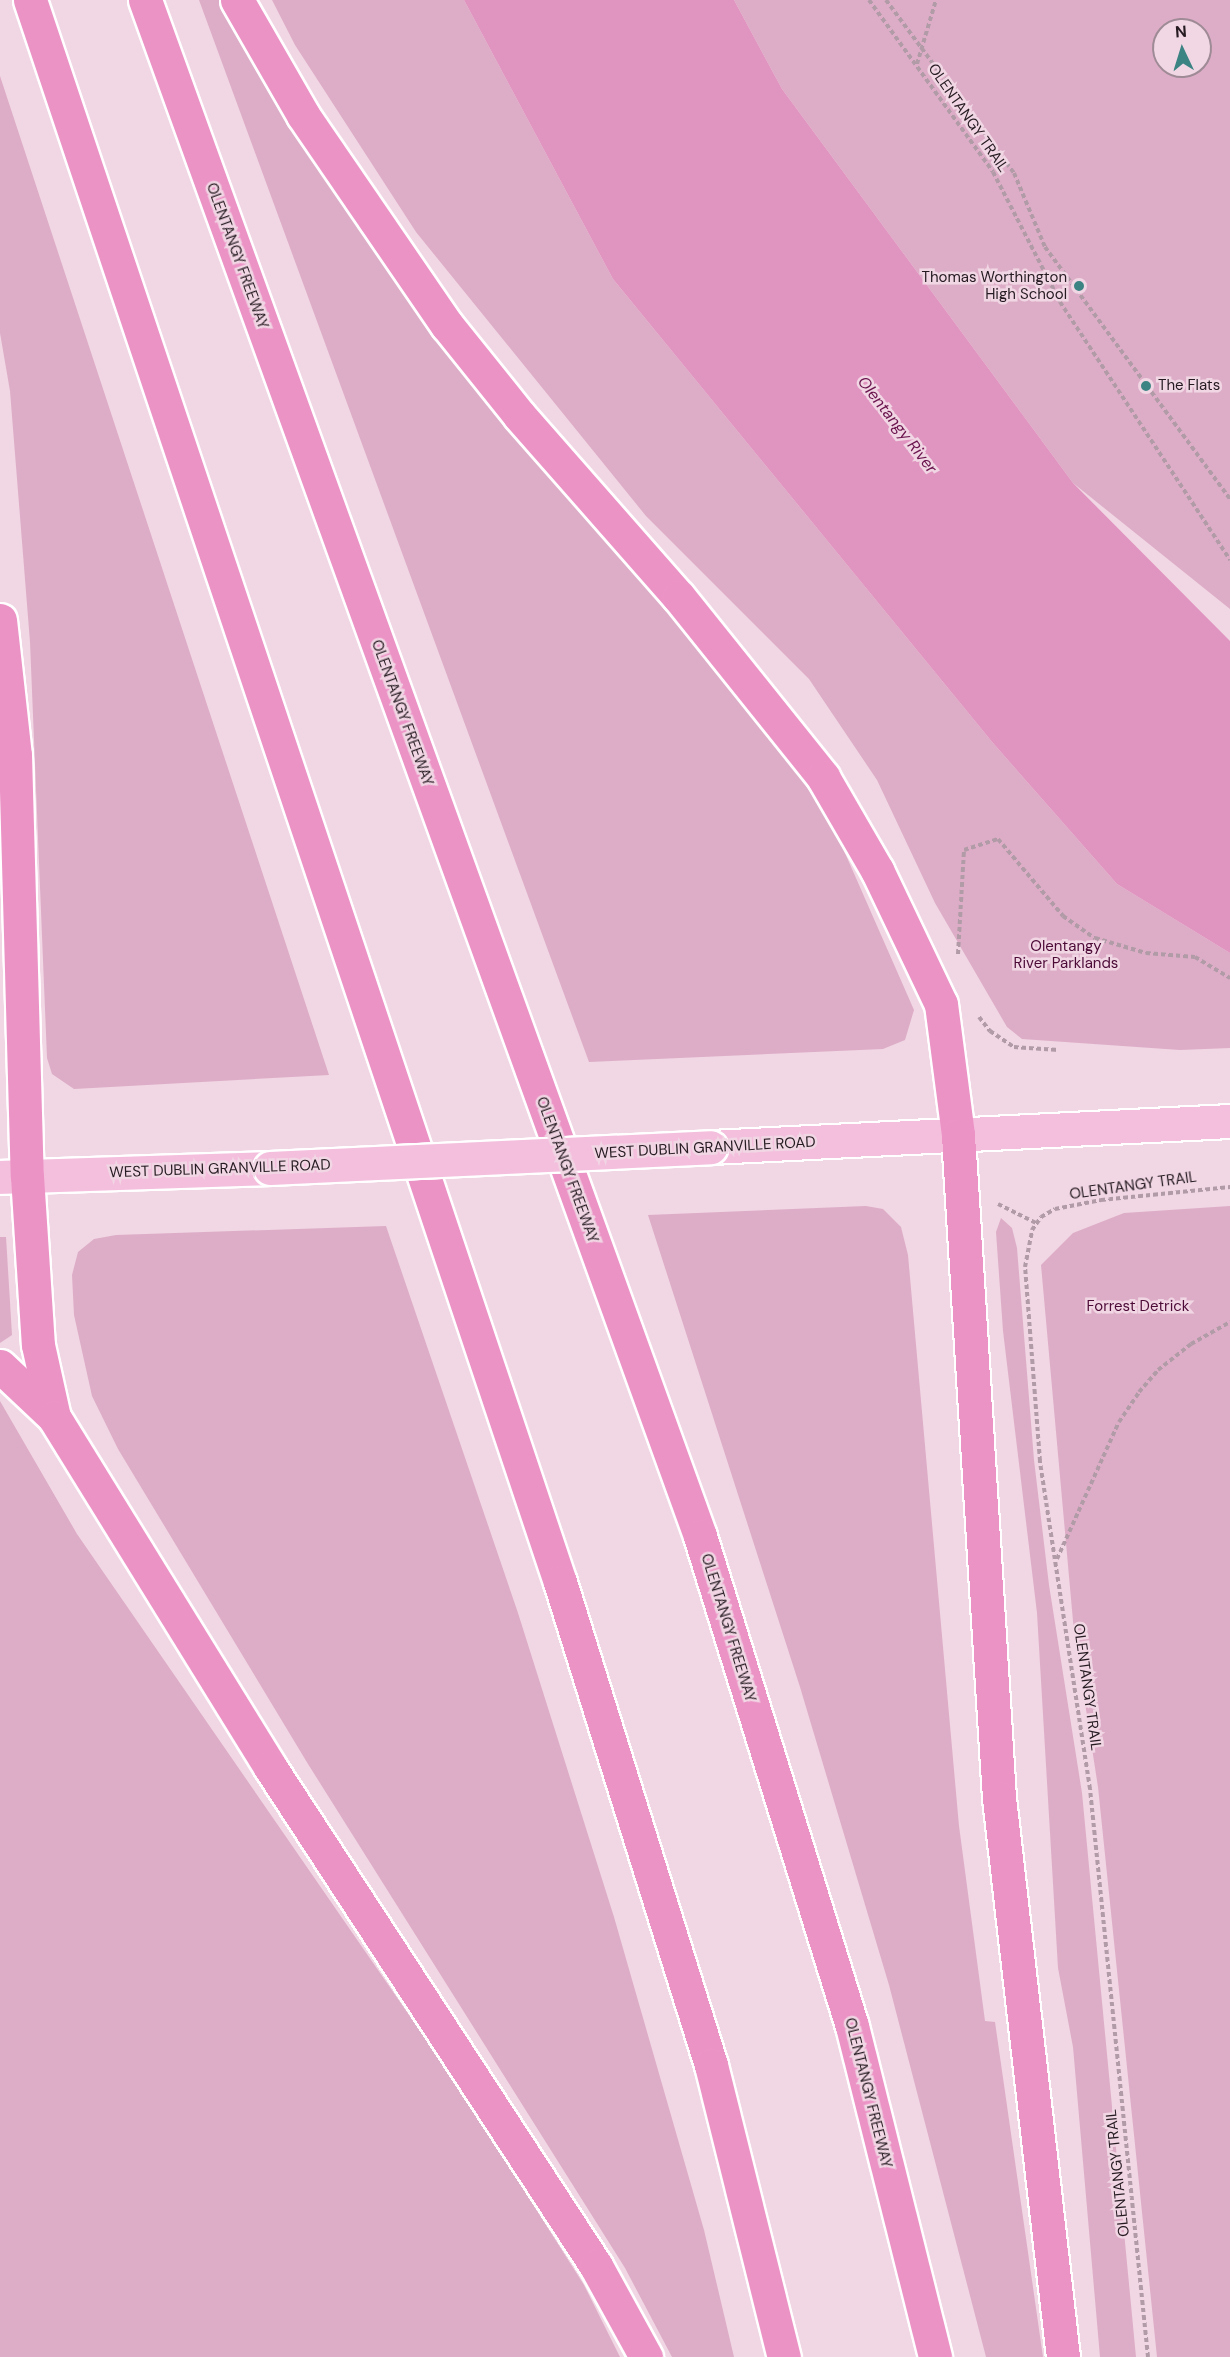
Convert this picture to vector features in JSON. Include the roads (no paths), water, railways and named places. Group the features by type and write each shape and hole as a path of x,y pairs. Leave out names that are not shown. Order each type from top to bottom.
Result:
{"highway":[{"path":"30,0 560,1582 711,2065 784,2357"},
{"name":"OLENTANGY FREEWAY","path":"145,0 700,1536 852,2026 935,2357"},
{"path":"237,0 303,115 447,325 519,415 679,597 823,777 877,870 941,1004 958,1135 999,1798 1064,2357"},
{"path":"0,620 15,755 13,1176 38,1345 54,1417"},
{"path":"0,1366 54,1417 270,1767 596,2266 646,2357"}],"main road":[{"name":"WEST DUBLIN GRANVILLE ROAD","path":"13,1176 270,1168 1230,1121"}],"water":[{"name":"Olentangy River","path":"464,0 734,0 782,89 1073,483 1230,641 1230,953 1117,884 993,743 613,279"}],"place":[{"name":"Thomas Worthington High School","path":"1079,286"},
{"name":"The Flats","path":"1146,386"}],"park label":[{"name":"Olentangy River Parklands","path":"1066,954"},
{"name":"Forrest Detrick","path":"1138,1307"}]}
